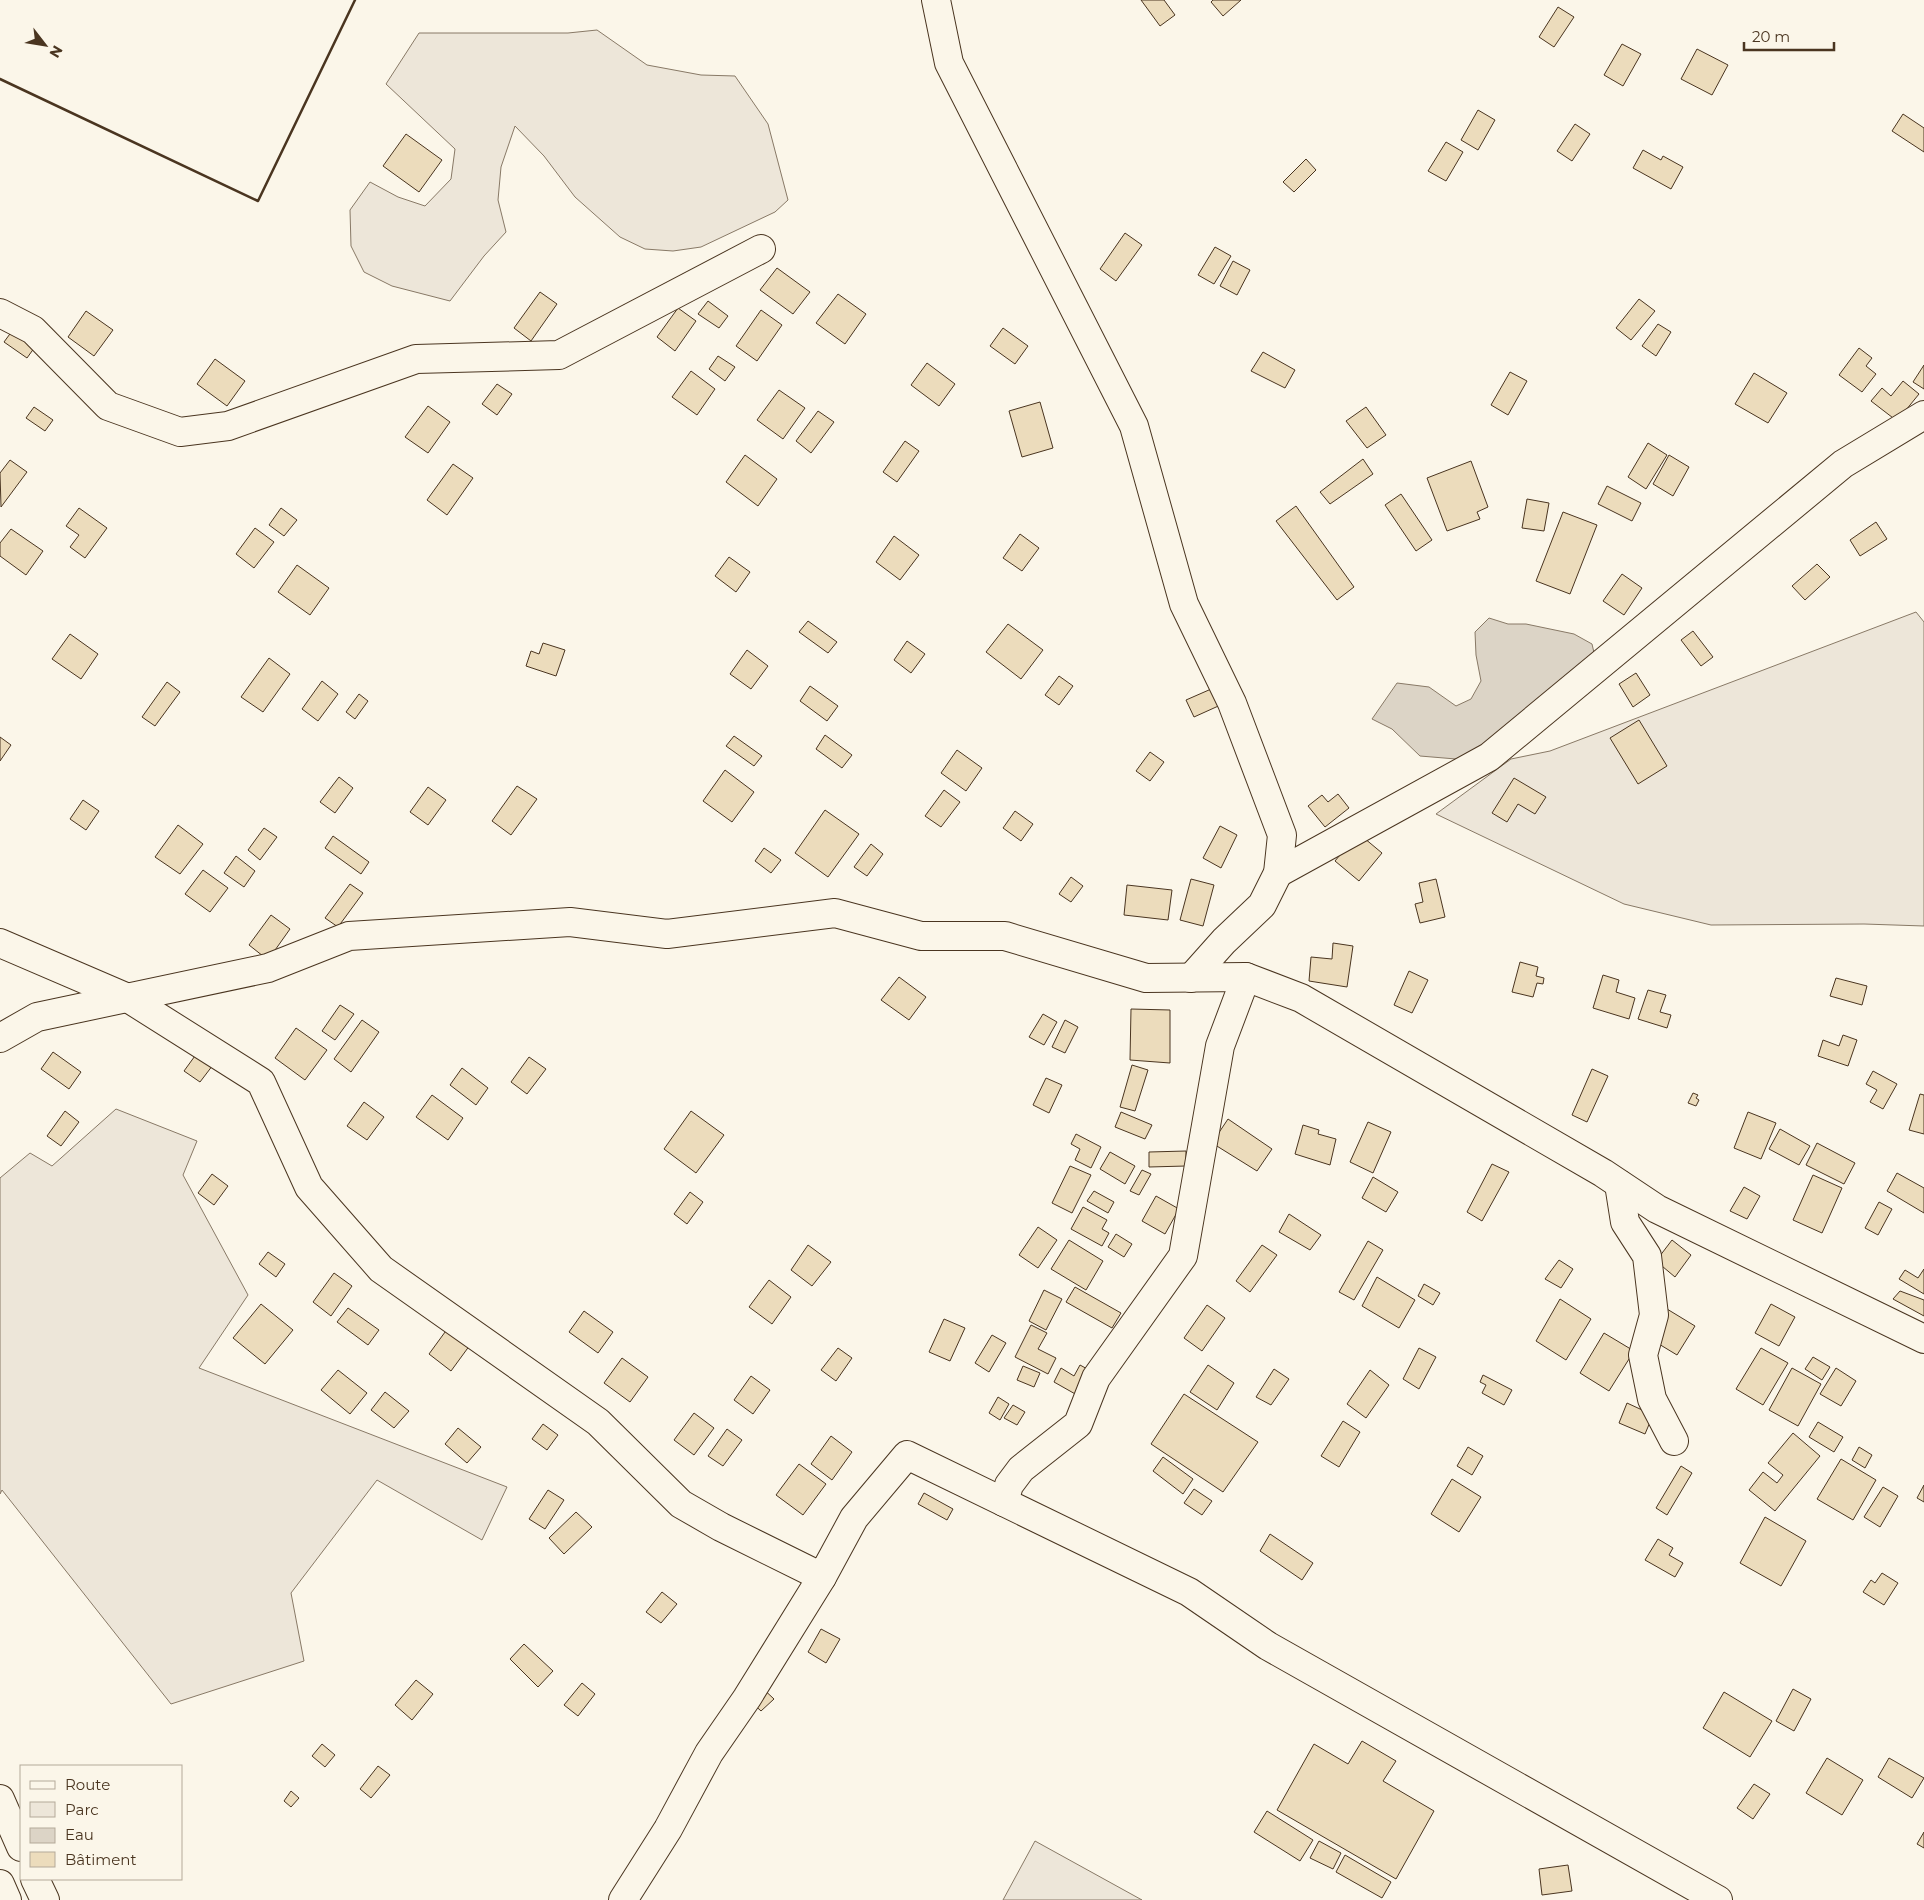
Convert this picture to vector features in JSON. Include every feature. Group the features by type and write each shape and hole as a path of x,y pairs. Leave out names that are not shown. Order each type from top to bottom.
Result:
{"street":[{"path":"936,0 949,63 1134,426 1184,604 1232,703 1282,835 1278,874 1262,905 1224,941 1191,978"},
{"path":"0,313 33,330 108,406 180,432 228,426 416,358 559,355 760,249"},
{"path":"1278,874 1490,757 1843,464 1924,415"},
{"path":"0,1038 37,1017 268,968 349,936 570,922 667,934 835,913 921,936 1005,936 1146,978 1246,977 1301,998 1619,1184 1658,1209 1924,1339"},
{"path":"0,943 128,998 261,1082 310,1187 382,1269 598,1422 681,1504 721,1527 822,1577"},
{"path":"1004,1502 1009,1485 1021,1469 1078,1424 1096,1378 1183,1256 1220,1046 1246,977"},
{"path":"1619,1184 1625,1222 1647,1256 1654,1315 1643,1355 1650,1390 1659,1414 1674,1441"},
{"path":"623,1900 668,1829 708,1753 747,1698 822,1577 854,1518 907,1455 1190,1592 1268,1646 1718,1900"},
{"path":"0,1799 20,1845"},
{"path":"35,1880 45,1900"},
{"path":"0,1884 7,1900"}],"green space":[{"path":"597,30 647,65 701,75 735,76 768,124 788,200 775,212 701,247 673,251 645,249 620,237 575,197 544,156 515,126 501,167 498,200 506,232 484,256 450,301 392,286 364,272 351,246 350,210 370,182 398,197 425,206 451,179 455,149 386,84 419,33 568,33"},
{"path":"1916,612 1924,622 1924,926 1864,924 1711,925 1624,904 1436,814 1511,759 1550,751"},
{"path":"116,1109 197,1141 183,1175 248,1295 199,1368 507,1487 482,1540 377,1480 291,1593 304,1661 171,1704 2,1490 0,1494 0,1178 30,1153 52,1166"},
{"path":"1035,1841 1142,1900 1003,1900"}],"water":[{"path":"1489,618 1508,624 1526,624 1574,634 1592,644 1595,657 1500,737 1456,759 1420,756 1392,729 1372,719 1397,683 1429,687 1456,706 1471,699 1481,681 1476,655 1475,632"}],"building":[{"path":"1141,0 1164,0 1175,15 1160,26"},
{"path":"1213,0 1241,0 1223,16 1211,2"},
{"path":"1558,7 1574,17 1554,47 1539,37"},
{"path":"1622,44 1641,54 1623,86 1604,75"},
{"path":"1697,49 1728,65 1712,95 1681,79"},
{"path":"1478,110 1495,120 1478,150 1461,140"},
{"path":"1903,114 1924,128 1924,152 1892,131"},
{"path":"1575,124 1590,134 1572,161 1557,151"},
{"path":"406,134 442,160 419,192 383,166"},
{"path":"1446,142 1463,152 1446,181 1428,171"},
{"path":"1643,150 1661,160 1663,156 1683,167 1671,189 1633,168"},
{"path":"1306,159 1316,170 1294,192 1283,182"},
{"path":"1125,233 1142,245 1116,281 1100,269"},
{"path":"1215,247 1231,256 1214,284 1198,275"},
{"path":"1233,261 1250,270 1237,295 1220,286"},
{"path":"777,268 810,292 793,314 760,290"},
{"path":"540,292 557,304 531,341 514,328"},
{"path":"838,294 866,314 845,344 816,323"},
{"path":"1639,299 1655,311 1631,340 1616,328"},
{"path":"708,301 728,316 719,328 698,314"},
{"path":"678,308 696,321 675,351 657,337"},
{"path":"761,310 782,325 757,361 736,346"},
{"path":"86,311 113,330 94,356 68,337"},
{"path":"1658,324 1671,332 1656,356 1642,346"},
{"path":"15,327 37,344 27,358 4,342"},
{"path":"1003,328 1028,346 1015,364 990,346"},
{"path":"1859,348 1872,358 1866,366 1876,374 1862,392 1839,375"},
{"path":"1263,352 1295,370 1285,388 1251,371"},
{"path":"718,356 735,367 725,381 709,369"},
{"path":"215,359 245,381 227,406 197,384"},
{"path":"927,363 955,384 939,406 911,385"},
{"path":"1924,365 1924,389 1913,382"},
{"path":"691,371 715,389 697,415 672,397"},
{"path":"1510,372 1527,381 1508,415 1491,405"},
{"path":"1754,373 1787,393 1768,423 1735,404"},
{"path":"1903,381 1919,394 1897,421 1871,401 1882,388 1891,396"},
{"path":"497,384 512,394 497,415 482,404"},
{"path":"779,390 805,408 783,439 757,420"},
{"path":"1040,402 1053,448 1022,457 1009,411"},
{"path":"428,406 450,422 428,453 405,437"},
{"path":"34,407 53,420 45,431 26,418"},
{"path":"1366,407 1386,435 1367,448 1346,421"},
{"path":"818,411 834,422 811,453 796,441"},
{"path":"905,441 919,451 897,482 883,472"},
{"path":"1648,443 1667,455 1646,489 1628,477"},
{"path":"745,455 777,479 758,506 726,482"},
{"path":"1669,455 1689,467 1673,496 1653,484"},
{"path":"1363,459 1373,474 1330,504 1320,492"},
{"path":"10,460 27,472 1,507 0,473"},
{"path":"1471,461 1488,507 1477,512 1480,519 1447,531 1427,478"},
{"path":"453,464 473,478 447,515 427,500"},
{"path":"1607,486 1641,503 1632,521 1598,504"},
{"path":"1401,494 1432,540 1416,551 1385,505"},
{"path":"1527,499 1549,503 1544,531 1522,528"},
{"path":"1296,506 1354,587 1337,600 1276,521"},
{"path":"79,508 107,528 85,558 70,547 79,535 66,526"},
{"path":"281,508 297,520 284,536 269,525"},
{"path":"1563,512 1597,525 1570,594 1536,581"},
{"path":"1876,522 1887,539 1860,556 1850,540"},
{"path":"255,528 274,542 254,568 236,554"},
{"path":"11,529 43,551 26,575 0,556 0,543"},
{"path":"1020,534 1039,548 1022,571 1003,558"},
{"path":"894,536 919,555 900,580 876,562"},
{"path":"729,557 750,572 736,592 715,576"},
{"path":"1817,564 1830,577 1805,600 1792,586"},
{"path":"297,565 329,588 310,615 278,592"},
{"path":"1622,574 1642,588 1624,615 1603,601"},
{"path":"808,621 837,642 828,653 799,632"},
{"path":"1008,624 1043,650 1021,679 986,652"},
{"path":"1693,631 1713,657 1701,666 1681,640"},
{"path":"70,634 98,654 81,679 52,659"},
{"path":"907,641 925,654 911,673 894,660"},
{"path":"543,643 565,650 556,676 526,666 531,651 539,654"},
{"path":"747,650 768,666 751,689 730,674"},
{"path":"269,658 290,674 263,712 241,697"},
{"path":"1636,673 1650,695 1633,707 1619,684"},
{"path":"1059,676 1073,686 1059,705 1045,695"},
{"path":"322,681 338,694 318,721 302,709"},
{"path":"167,682 180,692 155,726 142,717"},
{"path":"810,686 838,706 827,721 800,701"},
{"path":"1218,686 1225,703 1194,717 1186,700"},
{"path":"359,694 368,701 355,719 346,712"},
{"path":"1639,720 1667,766 1638,784 1610,738"},
{"path":"825,735 852,755 842,768 816,749"},
{"path":"734,736 762,756 754,766 726,746"},
{"path":"0,737 11,745 0,761"},
{"path":"957,750 982,768 966,791 941,773"},
{"path":"1150,752 1164,762 1150,781 1136,771"},
{"path":"725,770 754,792 732,822 703,801"},
{"path":"339,777 353,788 335,813 320,802"},
{"path":"1514,778 1546,797 1535,814 1518,804 1507,822 1492,813"},
{"path":"517,786 537,799 511,835 492,821"},
{"path":"428,787 446,800 428,825 410,812"},
{"path":"944,790 960,802 941,827 925,816"},
{"path":"1338,794 1349,808 1325,827 1308,806 1322,795 1328,802"},
{"path":"83,800 99,811 86,830 70,819"},
{"path":"825,810 859,834 828,877 795,853"},
{"path":"1015,811 1033,824 1021,841 1003,828"},
{"path":"178,825 203,844 180,874 155,857"},
{"path":"1220,826 1237,835 1221,868 1203,858"},
{"path":"264,828 277,837 260,860 248,850"},
{"path":"1358,833 1382,853 1359,881 1335,861"},
{"path":"333,836 369,862 361,874 325,848"},
{"path":"871,844 883,854 867,876 854,867"},
{"path":"764,848 781,860 771,873 755,861"},
{"path":"236,856 255,871 244,887 224,873"},
{"path":"203,870 228,888 210,912 185,894"},
{"path":"1071,877 1083,886 1071,902 1059,894"},
{"path":"1191,879 1214,885 1203,926 1180,920"},
{"path":"1436,879 1445,917 1420,923 1415,904 1423,902 1419,883"},
{"path":"350,884 363,893 338,927 325,918"},
{"path":"1127,885 1172,890 1168,920 1124,915"},
{"path":"271,915 290,929 268,960 249,945"},
{"path":"1333,943 1353,946 1347,987 1309,981 1311,957 1332,959"},
{"path":"1520,962 1538,967 1536,976 1544,978 1543,984 1537,983 1533,997 1512,992"},
{"path":"1409,971 1428,980 1412,1013 1394,1005"},
{"path":"1603,975 1619,980 1616,992 1635,998 1629,1019 1593,1008"},
{"path":"899,977 926,997 909,1020 881,1000"},
{"path":"1836,978 1867,986 1862,1005 1830,996"},
{"path":"1648,990 1666,995 1660,1012 1671,1015 1667,1028 1638,1019"},
{"path":"340,1005 354,1014 335,1040 322,1031"},
{"path":"1131,1009 1170,1010 1170,1063 1130,1060"},
{"path":"1043,1014 1057,1022 1044,1045 1029,1037"},
{"path":"362,1020 379,1032 351,1072 334,1059"},
{"path":"1065,1020 1078,1027 1065,1053 1052,1047"},
{"path":"296,1028 327,1050 305,1080 275,1058"},
{"path":"1843,1035 1857,1040 1848,1066 1818,1056 1823,1040 1839,1046"},
{"path":"200,1049 216,1061 200,1082 184,1071"},
{"path":"53,1052 81,1072 69,1089 41,1069"},
{"path":"529,1057 546,1069 527,1094 511,1082"},
{"path":"1132,1065 1148,1070 1135,1111 1120,1107"},
{"path":"462,1068 488,1088 476,1105 450,1085"},
{"path":"1592,1069 1608,1076 1587,1122 1572,1115"},
{"path":"1873,1071 1897,1084 1883,1109 1870,1102 1877,1090 1866,1084"},
{"path":"1046,1078 1062,1085 1049,1113 1033,1105"},
{"path":"1693,1093 1698,1095 1696,1098 1699,1100 1696,1106 1688,1103"},
{"path":"1920,1094 1924,1095 1924,1134 1909,1130"},
{"path":"432,1095 463,1118 448,1140 416,1117"},
{"path":"364,1102 384,1117 367,1140 347,1126"},
{"path":"65,1111 79,1122 61,1146 47,1136"},
{"path":"691,1111 724,1135 696,1173 664,1149"},
{"path":"1121,1112 1152,1125 1145,1139 1115,1127"},
{"path":"1748,1112 1776,1123 1761,1159 1734,1148"},
{"path":"1228,1119 1272,1149 1257,1171 1212,1143"},
{"path":"1368,1122 1391,1132 1373,1173 1350,1162"},
{"path":"1303,1125 1319,1130 1318,1134 1336,1139 1330,1165 1295,1154"},
{"path":"1780,1129 1810,1146 1799,1165 1769,1149"},
{"path":"1076,1134 1101,1147 1091,1168 1075,1160 1080,1149 1071,1144"},
{"path":"1817,1143 1855,1163 1844,1184 1806,1165"},
{"path":"1186,1151 1186,1166 1149,1167 1149,1152"},
{"path":"1110,1152 1135,1166 1125,1184 1100,1169"},
{"path":"1492,1164 1509,1172 1482,1221 1467,1212"},
{"path":"1070,1166 1091,1175 1072,1213 1052,1203"},
{"path":"1142,1170 1151,1174 1139,1195 1130,1191"},
{"path":"1897,1173 1924,1188 1924,1213 1887,1191"},
{"path":"212,1174 228,1186 214,1205 198,1193"},
{"path":"1813,1175 1842,1188 1822,1233 1793,1220"},
{"path":"1373,1177 1398,1192 1386,1212 1362,1198"},
{"path":"1744,1187 1760,1196 1747,1219 1730,1211"},
{"path":"1094,1191 1114,1202 1108,1213 1087,1201"},
{"path":"690,1192 703,1202 687,1224 674,1214"},
{"path":"1156,1196 1179,1209 1165,1234 1142,1221"},
{"path":"1879,1202 1892,1209 1878,1235 1865,1228"},
{"path":"1083,1207 1107,1220 1102,1229 1109,1233 1102,1246 1071,1229"},
{"path":"1289,1214 1321,1235 1310,1250 1279,1232"},
{"path":"1038,1227 1057,1240 1038,1268 1019,1255"},
{"path":"1116,1234 1132,1244 1124,1257 1108,1247"},
{"path":"1069,1240 1103,1261 1086,1290 1051,1269"},
{"path":"1672,1240 1691,1255 1675,1277 1656,1261"},
{"path":"1368,1241 1383,1250 1354,1300 1339,1292"},
{"path":"808,1245 831,1262 812,1286 791,1270"},
{"path":"1262,1245 1277,1255 1250,1292 1236,1281"},
{"path":"268,1252 285,1264 276,1277 259,1264"},
{"path":"1559,1260 1573,1269 1561,1288 1545,1279"},
{"path":"1924,1269 1924,1294 1899,1279 1905,1270 1918,1278"},
{"path":"334,1273 352,1286 331,1316 313,1302"},
{"path":"1377,1277 1415,1300 1399,1328 1362,1306"},
{"path":"769,1280 791,1297 772,1324 749,1307"},
{"path":"1424,1284 1440,1293 1433,1305 1418,1296"},
{"path":"1075,1287 1121,1313 1112,1328 1066,1302"},
{"path":"1044,1290 1062,1299 1046,1330 1029,1321"},
{"path":"1900,1291 1924,1300 1924,1316 1893,1299"},
{"path":"1560,1299 1591,1319 1566,1360 1536,1341"},
{"path":"261,1304 293,1330 265,1364 233,1338"},
{"path":"1771,1304 1795,1317 1779,1346 1755,1333"},
{"path":"1207,1305 1225,1318 1202,1351 1184,1338"},
{"path":"348,1308 379,1330 368,1345 337,1322"},
{"path":"1667,1309 1695,1326 1677,1355 1649,1338"},
{"path":"584,1311 613,1332 598,1353 569,1332"},
{"path":"944,1319 965,1328 950,1361 929,1352"},
{"path":"1031,1325 1047,1333 1038,1349 1056,1358 1048,1374 1015,1357"},
{"path":"448,1328 470,1345 451,1371 429,1354"},
{"path":"1604,1333 1634,1351 1609,1391 1580,1373"},
{"path":"992,1335 1006,1343 989,1372 975,1363"},
{"path":"838,1348 852,1358 836,1381 821,1370"},
{"path":"1419,1348 1436,1357 1419,1389 1403,1379"},
{"path":"1761,1348 1788,1363 1763,1405 1736,1389"},
{"path":"1813,1357 1830,1367 1822,1380 1805,1369"},
{"path":"622,1358 648,1377 630,1402 604,1383"},
{"path":"1080,1365 1091,1371 1077,1395 1054,1382 1061,1368 1074,1376"},
{"path":"1208,1365 1234,1383 1217,1410 1190,1392"},
{"path":"1023,1366 1040,1373 1034,1387 1017,1380"},
{"path":"1792,1368 1821,1384 1798,1426 1769,1410"},
{"path":"1836,1368 1856,1381 1841,1406 1820,1394"},
{"path":"1274,1369 1289,1379 1271,1405 1256,1397"},
{"path":"338,1370 367,1393 350,1414 321,1390"},
{"path":"1370,1370 1389,1385 1366,1418 1347,1404"},
{"path":"1483,1375 1512,1390 1504,1405 1482,1393 1486,1385 1480,1382"},
{"path":"751,1376 770,1390 753,1414 734,1400"},
{"path":"385,1392 409,1411 394,1428 371,1410"},
{"path":"1184,1394 1258,1442 1223,1492 1151,1444"},
{"path":"998,1397 1009,1404 1000,1420 989,1413"},
{"path":"1627,1403 1653,1415 1645,1434 1619,1423"},
{"path":"1013,1405 1025,1412 1017,1425 1004,1418"},
{"path":"694,1413 714,1428 694,1455 674,1440"},
{"path":"1343,1421 1360,1432 1339,1467 1321,1456"},
{"path":"1818,1422 1843,1437 1834,1452 1809,1437"},
{"path":"543,1424 558,1435 547,1450 532,1439"},
{"path":"458,1428 481,1447 467,1463 445,1444"},
{"path":"727,1429 742,1440 723,1466 708,1456"},
{"path":"1793,1433 1820,1456 1775,1511 1749,1490 1763,1472 1777,1483 1783,1475 1768,1463"},
{"path":"831,1436 852,1452 832,1480 811,1464"},
{"path":"1468,1447 1483,1456 1472,1475 1457,1466"},
{"path":"1859,1447 1872,1455 1865,1468 1852,1460"},
{"path":"1163,1457 1193,1479 1183,1494 1153,1471"},
{"path":"1841,1459 1876,1480 1853,1520 1817,1499"},
{"path":"799,1464 826,1484 803,1515 776,1495"},
{"path":"1681,1466 1692,1473 1667,1515 1656,1508"},
{"path":"1452,1479 1481,1497 1459,1532 1431,1514"},
{"path":"1924,1485 1924,1502 1917,1498"},
{"path":"1883,1487 1898,1496 1880,1527 1864,1517"},
{"path":"1194,1489 1212,1501 1202,1515 1184,1503"},
{"path":"548,1490 564,1500 545,1529 529,1519"},
{"path":"924,1493 953,1509 947,1520 918,1504"},
{"path":"576,1512 592,1527 564,1554 549,1538"},
{"path":"1765,1517 1806,1541 1781,1586 1740,1563"},
{"path":"1270,1534 1313,1563 1302,1580 1260,1551"},
{"path":"1658,1539 1673,1548 1669,1555 1683,1563 1675,1577 1645,1560"},
{"path":"1882,1573 1898,1583 1884,1605 1863,1592 1871,1580 1875,1583"},
{"path":"662,1592 677,1604 661,1623 646,1612"},
{"path":"821,1629 840,1639 826,1663 808,1652"},
{"path":"524,1644 553,1671 538,1687 510,1659"},
{"path":"416,1680 433,1694 412,1720 395,1705"},
{"path":"582,1683 595,1694 578,1716 564,1705"},
{"path":"759,1685 774,1699 761,1711 747,1698"},
{"path":"1793,1689 1811,1699 1794,1731 1776,1721"},
{"path":"1724,1692 1772,1721 1750,1757 1703,1728"},
{"path":"1362,1741 1396,1761 1383,1781 1434,1811 1396,1879 1277,1810 1314,1744 1348,1764"},
{"path":"322,1744 335,1755 325,1767 312,1756"},
{"path":"1827,1758 1863,1780 1842,1815 1806,1793"},
{"path":"1889,1758 1924,1778 1912,1798 1878,1777"},
{"path":"378,1766 390,1775 371,1798 360,1789"},
{"path":"1754,1784 1770,1794 1753,1819 1737,1808"},
{"path":"291,1791 299,1798 291,1807 284,1801"},
{"path":"1267,1811 1313,1840 1300,1861 1254,1832"},
{"path":"1924,1832 1924,1848 1917,1844"},
{"path":"1319,1841 1341,1853 1333,1869 1310,1858"},
{"path":"1345,1855 1391,1882 1382,1898 1336,1872"},
{"path":"1568,1865 1572,1891 1542,1895 1539,1869"}],"wall":[{"path":"0,79 258,201 355,0"}]}
